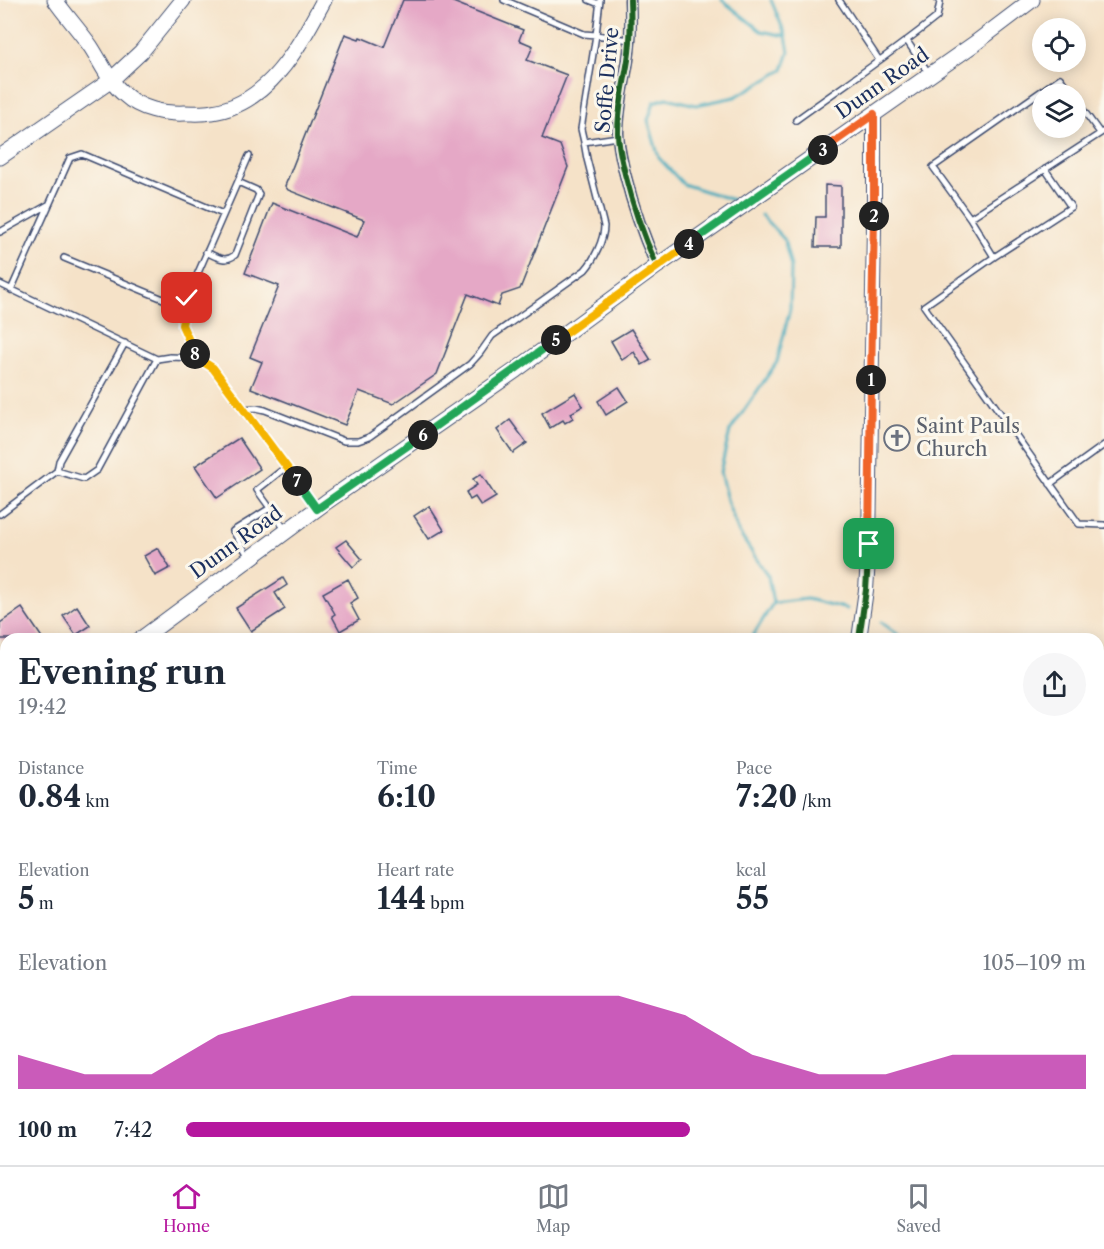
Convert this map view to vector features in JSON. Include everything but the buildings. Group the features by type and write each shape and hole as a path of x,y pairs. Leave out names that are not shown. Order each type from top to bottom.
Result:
{"main road":[{"path":"54,0 90,46 110,81 124,95 135,103 152,110 176,114 212,112 231,107 259,92 279,71 301,42 324,0"},
{"path":"0,158 110,81 141,52 183,0"},
{"name":"Dunn Road","path":"149,633 317,509 516,370 657,266 974,44 1032,0"}],"street":[{"name":"Soffe Drive","path":"630,0 630,40 618,136 630,195 643,235 657,266"},
{"path":"860,633 867,590 869,544 874,114"}],"lane":[{"path":"504,0 584,34 630,40"},
{"path":"244,409 265,410 344,441 358,441 369,437 470,364 492,336 585,270 594,260 604,226 580,129 596,35 599,2 589,0"},
{"path":"839,0 879,60"},
{"path":"796,120 938,17 940,2 938,0"},
{"path":"907,41 930,75"},
{"path":"1051,84 1060,78 1064,84"},
{"path":"994,257 970,218 933,167 1032,98"},
{"path":"970,218 1102,132 1086,112"},
{"path":"584,142 618,136"},
{"path":"11,290 70,158 82,154 224,214"},
{"path":"197,358 182,325 187,298 249,156"},
{"path":"1046,169 1071,207 924,306 1079,524 1104,525"},
{"path":"206,252 225,260 235,255 259,194 256,190 238,182"},
{"path":"0,232 49,204"},
{"path":"64,258 185,308"},
{"path":"0,284 157,359 197,358 213,368 317,509"},
{"path":"0,514 57,471 59,460 125,343"},
{"path":"57,471 84,479 97,470 157,359"},
{"path":"1050,484 1104,445"},
{"path":"286,467 257,490 286,532"},
{"path":"249,559 233,531 270,508"}],"waterway":[{"path":"722,0 761,31 786,36 789,52 783,70 735,97 696,105 667,98 654,102 648,120 659,158 683,184 733,200"},
{"path":"771,0 786,36"},
{"path":"755,633 773,603 768,576 739,533 728,504 720,472 730,431 777,362 790,309 791,267 784,239 761,215"},
{"path":"773,603 807,599 847,609"},
{"path":"881,622 896,633"}],"cycle path":[{"path":"630,0 630,45 619,115 619,143 635,209 657,266"},
{"path":"860,633 869,544 874,114"}],"place":[{"name":"Saint Pauls Church","path":"897,438"}],"route":[{"path":"187,298 182,325 197,358 213,368 317,509 874,114 869,544"}]}
